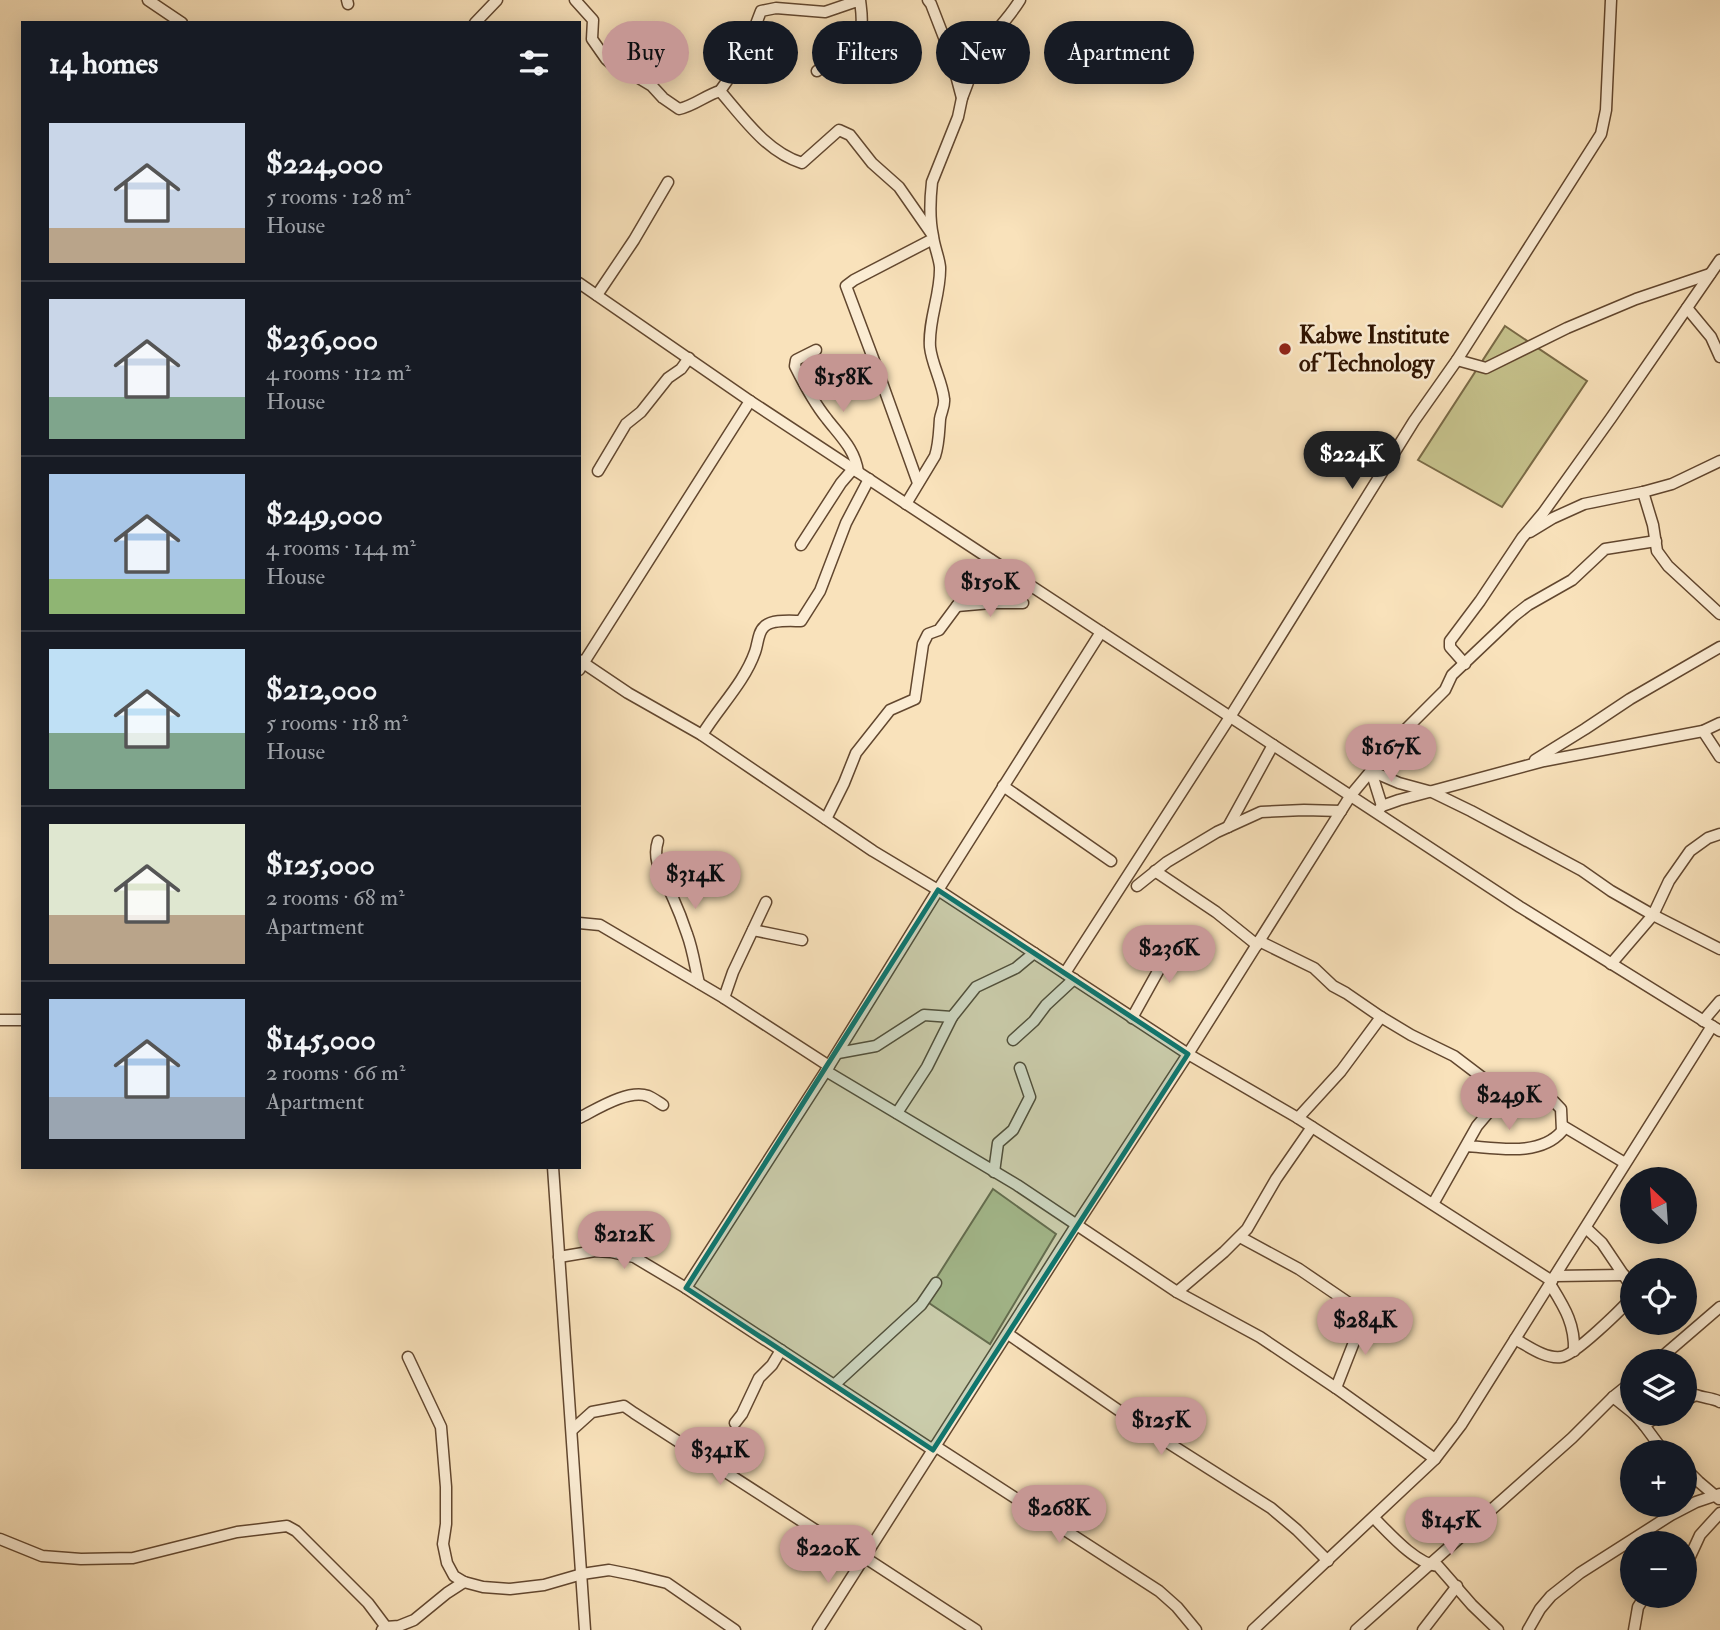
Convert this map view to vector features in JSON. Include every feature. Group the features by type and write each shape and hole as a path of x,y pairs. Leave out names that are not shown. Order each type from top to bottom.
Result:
{"street":[{"path":"148,0 180,21"},
{"path":"477,21 497,0"},
{"path":"575,0 593,20 592,39 606,59 652,86 663,99 679,109 720,91 743,58 760,5 825,12 860,0 862,21"},
{"path":"928,0 950,53 962,98"},
{"path":"906,504 938,448 944,403 930,345 940,266 930,213 932,182 977,60 987,42 1020,0"},
{"path":"1013,1040 1034,1021 1069,976 1414,421 1457,360 1601,134 1606,110 1611,0"},
{"path":"720,91 758,135 789,159 802,163 839,130 850,135 873,163 899,187 933,237"},
{"path":"597,295 668,182"},
{"path":"918,483 846,286 933,237"},
{"path":"1465,664 1450,647 1450,641 1589,449 1686,308 1715,273 1720,260"},
{"path":"1457,360 1486,368 1567,328 1636,299 1715,273"},
{"path":"581,284 750,401 1230,717 1351,795 1379,809 1520,907 1712,1026"},
{"path":"1686,308 1711,337 1720,357"},
{"path":"801,545 841,483 856,470 856,460 845,440 826,419 795,366 796,359 816,350"},
{"path":"598,471 626,424 641,412 668,378 681,369 689,358"},
{"path":"750,401 581,664 702,735 873,851 938,890 1188,1054 1298,1118 1552,1280 1571,1322 1574,1351"},
{"path":"1522,538 1553,518 1584,504 1672,484 1720,461"},
{"path":"702,735 747,670 762,628 777,622 801,621 820,590 846,523 869,479"},
{"path":"1643,492 1653,525 1657,551 1668,566 1720,614"},
{"path":"818,1630 1351,795 1406,729 1445,690 1452,675 1514,616 1573,580 1605,549 1656,541"},
{"path":"826,819 856,753 890,710 915,699 923,644 928,634 939,630 992,560"},
{"path":"957,606 1023,603"},
{"path":"686,1288 838,1053 1101,632"},
{"path":"1524,766 1630,699 1720,647"},
{"path":"1379,809 1524,766 1703,731 1720,723"},
{"path":"1703,731 1720,757"},
{"path":"1227,827 1273,745"},
{"path":"1371,771 1399,783 1432,792 1541,848 1653,915 1720,949"},
{"path":"1371,771 1379,809"},
{"path":"1003,786 1111,862"},
{"path":"1137,886 1167,862 1227,827 1261,813 1341,811"},
{"path":"1611,964 1653,915 1669,881 1690,851 1708,838 1720,834"},
{"path":"658,841 655,856 688,937 699,983"},
{"path":"1155,871 1258,943 1314,968 1333,986 1411,1035 1454,1056 1504,1094"},
{"path":"724,998 733,972 766,902"},
{"path":"581,923 600,925 724,998 897,1113 1077,1224 1177,1292 1260,1337 1435,1459"},
{"path":"753,930 802,940"},
{"path":"1132,1017 1177,937"},
{"path":"897,1113 927,1067 952,1017 976,987 1016,968 1034,953"},
{"path":"1253,1630 1435,1459 1461,1425 1712,1026 1720,1000"},
{"path":"838,1053 876,1046 925,1015 952,1017"},
{"path":"1298,1118 1341,1071 1381,1017"},
{"path":"0,1020 21,1020"},
{"path":"994,1172 998,1143 1013,1130 1030,1097 1020,1068"},
{"path":"1433,1204 1466,1146 1481,1121 1504,1094 1531,1089 1547,1095 1561,1109 1562,1131 1557,1138 1542,1145 1530,1148 1466,1146"},
{"path":"581,1117 633,1094 648,1096 663,1105"},
{"path":"1563,1126 1625,1163"},
{"path":"1177,1292 1247,1229 1276,1179 1312,1127"},
{"path":"553,1169 585,1630"},
{"path":"1586,1228 1602,1243 1620,1268"},
{"path":"1240,1237 1299,1269 1365,1314 1336,1388"},
{"path":"559,1257 595,1251 635,1257 1159,1591 1196,1630"},
{"path":"1552,1280 1620,1275"},
{"path":"834,1385 921,1305 936,1283"},
{"path":"1671,1349 1720,1307"},
{"path":"1515,1339 1534,1350 1555,1357 1567,1356 1620,1308"},
{"path":"1008,1334 1136,1423 1270,1508 1328,1561"},
{"path":"735,1423 759,1378 772,1365 781,1350"},
{"path":"408,1357 441,1427 446,1487 443,1544 447,1563 454,1576 483,1587 510,1589 544,1585 582,1574 610,1570 667,1583 735,1630"},
{"path":"1356,1630 1572,1438 1620,1391"},
{"path":"1697,1395 1720,1402"},
{"path":"1613,1397 1620,1403"},
{"path":"572,1430 592,1412 624,1406 976,1630"},
{"path":"1697,1479 1718,1497"},
{"path":"1528,1630 1551,1596 1580,1573 1671,1515 1696,1502 1718,1497"},
{"path":"1697,1542 1720,1513"},
{"path":"1374,1518 1407,1549 1429,1565 1438,1566 1498,1630"},
{"path":"0,1539 42,1556 80,1559 133,1558 237,1532 287,1526 296,1531 368,1603 384,1629 414,1620 464,1582"},
{"path":"1423,1630 1457,1586"},
{"path":"1634,1630 1638,1608"}],"highlighted area":[{"path":"938,890 1188,1054 933,1450 686,1288"}],"shaded area":[{"path":"1505,326 1587,381 1502,507 1418,460"},
{"path":"993,1189 1056,1234 990,1344 923,1299"}],"place":[{"name":"Kabwe Institute of Technology","path":"1285,349"}]}
